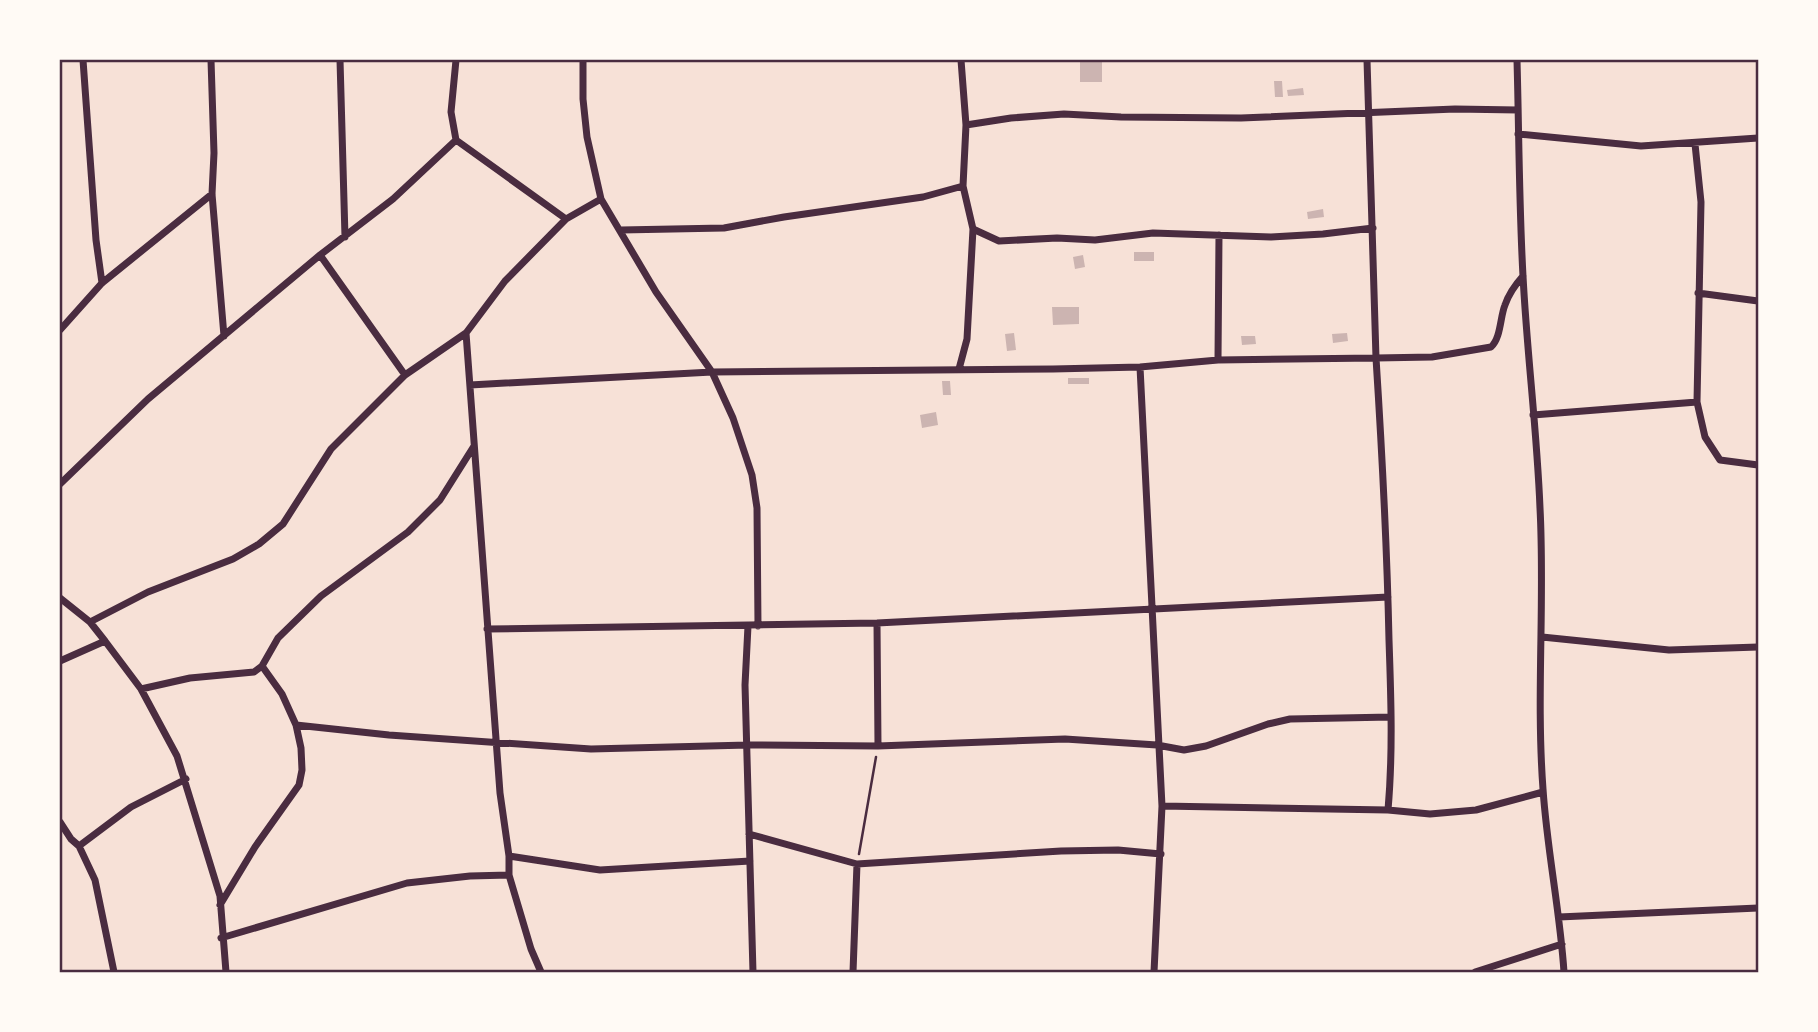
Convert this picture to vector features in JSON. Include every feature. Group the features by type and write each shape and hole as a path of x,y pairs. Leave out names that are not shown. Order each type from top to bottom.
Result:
{"street":[{"path":"83,60 96,240 102,283"},
{"path":"211,60 214,153 212,194 224,335"},
{"path":"340,60 345,237"},
{"path":"456,60 451,112 456,140 565,219"},
{"path":"583,60 587,137 601,199 656,292 712,372 733,418 752,475 757,508 758,626"},
{"path":"959,369 967,339 973,229 964,187 966,125 961,60"},
{"path":"1367,60 1376,358 1388,597 1391,717 1388,810"},
{"path":"1517,60 1523,276 1540,508 1540,725 1543,792 1563,972"},
{"path":"966,125 1040,115 1241,118 1455,109 1518,110"},
{"path":"1518,134 1641,146 1759,138"},
{"path":"60,484 148,399 320,255 393,200 456,140"},
{"path":"1695,144 1701,202 1697,402 1705,437 1720,460 1759,465"},
{"path":"621,230 724,228 785,216 923,197 964,187"},
{"path":"60,330 102,283 212,194"},
{"path":"90,622 148,592 233,558 258,544 283,524 331,449 405,375 466,333 505,281 565,219 601,199"},
{"path":"973,229 999,241 1057,238 1095,240 1153,233 1323,234 1373,228"},
{"path":"1218,360 1219,235"},
{"path":"320,255 405,375"},
{"path":"470,385 712,372 1140,367 1218,360 1432,357 1494,345 1505,303 1523,276"},
{"path":"1698,293 1759,301"},
{"path":"466,333 500,793 509,875 541,972"},
{"path":"1140,367 1162,806 1153,972"},
{"path":"1533,415 1697,402"},
{"path":"141,689 190,678 254,672 262,666 278,638 321,596 408,532 440,500 474,446"},
{"path":"487,629 877,623 1388,597"},
{"path":"60,598 90,622 141,689 156,713 186,779 220,896 221,939 226,972"},
{"path":"877,623 878,746"},
{"path":"748,626 745,685 753,972"},
{"path":"1542,637 1669,650 1759,647"},
{"path":"60,661 105,641"},
{"path":"220,905 255,847 299,785 302,771 296,726 282,694 262,666"},
{"path":"296,726 590,749 878,746 1065,739 1157,745 1184,750 1206,746 1290,719 1391,717"},
{"path":"79,846 131,807 186,779"},
{"path":"1162,806 1388,810 1430,814 1476,810 1543,792"},
{"path":"60,822 79,846 94,880 114,972"},
{"path":"749,834 857,864 1061,851 1118,850 1161,854"},
{"path":"509,856 600,870 750,861"},
{"path":"853,972 857,864"},
{"path":"221,939 407,883 509,875"},
{"path":"1559,917 1759,908"},
{"path":"1475,972 1562,944"}],"path":[{"path":"857,864 878,746"}],"building":[{"path":"1080,60 1102,60 1102,82 1080,82"},
{"path":"1274,81 1282,81 1283,97 1275,97"},
{"path":"1303,88 1304,95 1288,96 1287,90"},
{"path":"1323,209 1324,217 1308,219 1307,212"},
{"path":"1134,252 1154,252 1154,261 1134,261"},
{"path":"1083,255 1085,267 1075,269 1073,257"},
{"path":"1052,307 1079,307 1079,324 1053,325"},
{"path":"1014,333 1016,350 1007,351 1005,334"},
{"path":"1347,333 1348,341 1333,343 1332,334"},
{"path":"1241,336 1255,336 1256,344 1242,345"},
{"path":"1068,378 1089,378 1089,384 1068,384"},
{"path":"942,381 950,381 951,395 943,395"},
{"path":"936,412 938,425 922,428 920,415"}]}
